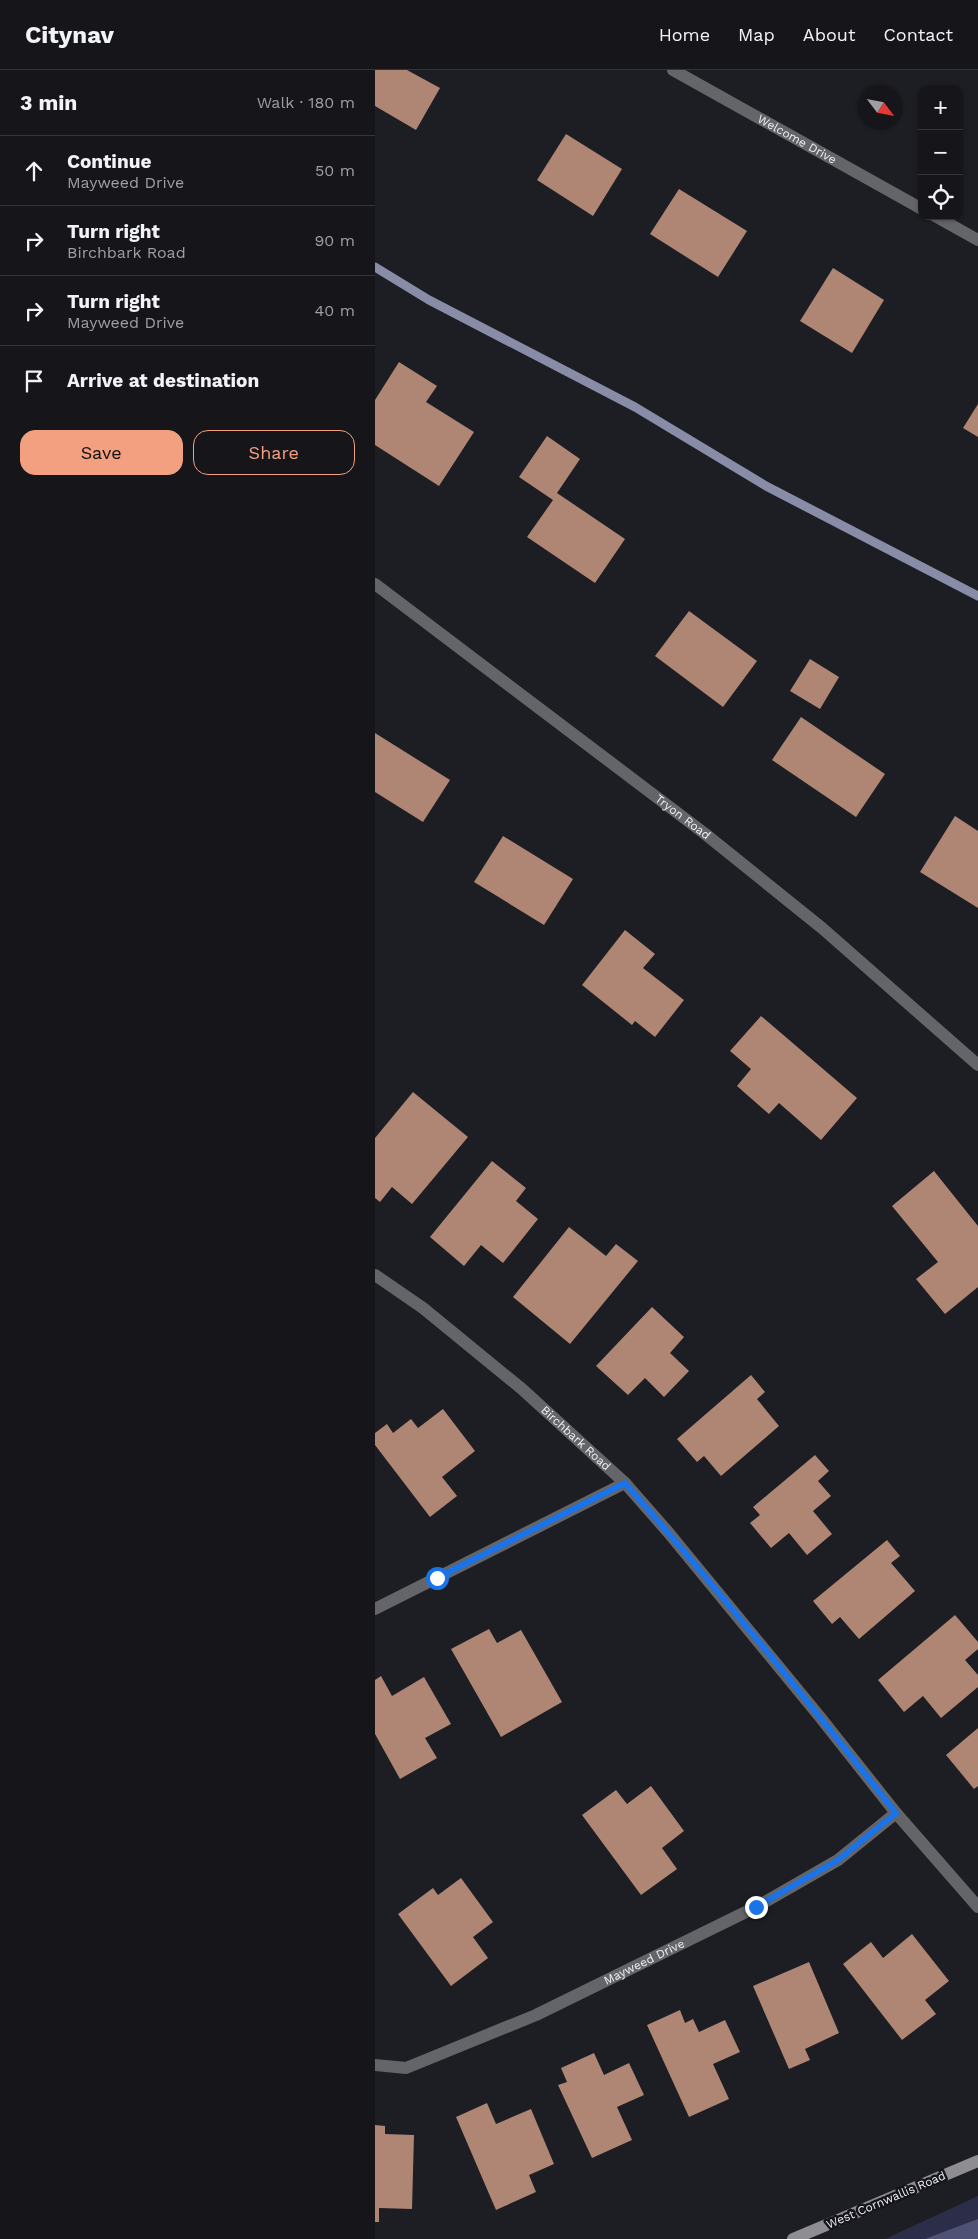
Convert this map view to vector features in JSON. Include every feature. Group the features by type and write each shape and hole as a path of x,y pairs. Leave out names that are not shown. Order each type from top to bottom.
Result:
{"street":[{"name":"Welcome Drive","path":"673,70 918,207"},
{"path":"942,220 978,240"},
{"name":"Tryon Road","path":"375,584 704,832 822,928 978,1065"},
{"name":"Birchbark Road","path":"375,1275 423,1308 522,1388 625,1483 668,1532 820,1717 896,1813 978,1907"},
{"path":"375,1609 625,1483"},
{"name":"Mayweed Drive","path":"375,2065 406,2068 536,2015 756,1907 838,1860 896,1813"},
{"name":"West Cornwallis Road","path":"793,2239 978,2161"}],"shaded area":[{"path":"978,2196 978,2239 885,2239"},
{"path":"978,2219 978,2239 925,2239"}],"building":[{"path":"375,70 407,70 440,88 416,130 375,106"},
{"path":"566,134 622,169 593,216 537,180"},
{"path":"679,189 747,231 718,277 650,234"},
{"path":"833,268 884,300 852,353 800,321"},
{"path":"399,362 437,386 426,402 474,432 439,486 375,445 375,400"},
{"path":"978,404 978,437 963,428"},
{"path":"547,436 580,459 557,493 625,539 595,583 527,537 553,500 519,477"},
{"path":"689,611 757,661 723,707 655,656"},
{"path":"810,659 839,677 820,709 790,691"},
{"path":"801,717 885,774 856,817 772,760"},
{"path":"375,733 450,780 423,822 375,792"},
{"path":"955,816 978,831 978,908 920,872"},
{"path":"503,836 573,879 544,925 474,882"},
{"path":"625,930 655,954 643,968 684,1000 655,1037 635,1021 632,1025 582,985"},
{"path":"761,1016 857,1098 821,1140 779,1103 769,1114 737,1086 751,1069 730,1051"},
{"path":"413,1092 468,1137 412,1204 392,1187 380,1202 375,1198 375,1138"},
{"path":"492,1161 526,1188 516,1201 538,1219 503,1263 481,1245 464,1266 430,1237"},
{"path":"934,1171 978,1226 978,1287 945,1314 916,1279 938,1262 892,1206"},
{"path":"569,1227 606,1256 616,1244 638,1261 570,1344 513,1297"},
{"path":"652,1307 684,1337 670,1353 689,1371 664,1397 645,1378 628,1395 596,1366"},
{"path":"751,1375 765,1392 757,1399 779,1426 721,1476 704,1456 697,1462 677,1439"},
{"path":"443,1409 475,1451 442,1477 457,1496 430,1517 375,1445 375,1433 387,1424 393,1433 411,1419 418,1428"},
{"path":"815,1455 829,1471 818,1481 831,1496 813,1511 832,1534 807,1555 789,1533 771,1548 750,1523 760,1515 753,1507"},
{"path":"887,1540 900,1556 891,1563 915,1591 859,1639 840,1617 832,1624 813,1601"},
{"path":"955,1615 978,1642 978,1649 965,1660 978,1675 978,1687 941,1718 923,1696 904,1712 878,1680"},
{"path":"489,1629 497,1643 521,1630 562,1702 501,1737 451,1649"},
{"path":"381,1676 392,1696 424,1677 451,1724 425,1738 437,1758 400,1779 375,1734 375,1680"},
{"path":"978,1728 978,1786 974,1789 946,1755"},
{"path":"651,1786 684,1831 662,1848 677,1869 641,1895 582,1815 616,1790 627,1804"},
{"path":"461,1878 493,1922 473,1937 488,1958 451,1986 398,1914 433,1888 438,1895"},
{"path":"912,1934 949,1981 925,2000 936,2014 902,2040 843,1964 871,1942 883,1958"},
{"path":"809,1962 839,2033 805,2049 810,2060 789,2069 753,1986"},
{"path":"680,2010 685,2023 693,2019 699,2032 725,2020 740,2052 713,2064 729,2099 689,2117 647,2025"},
{"path":"594,2053 604,2075 629,2063 644,2095 617,2107 632,2140 592,2158 558,2085 567,2082 561,2068"},
{"path":"487,2103 496,2124 531,2109 554,2164 529,2175 536,2192 496,2210 456,2117"},
{"path":"375,2125 385,2126 385,2134 414,2135 412,2209 379,2208 379,2222 375,2222"}],"waterway":[{"path":"375,267 429,300 635,407 766,486 978,596"}],"route":[{"path":"437,1578 625,1483 668,1532 820,1717 896,1813 838,1860 756,1907"}]}
